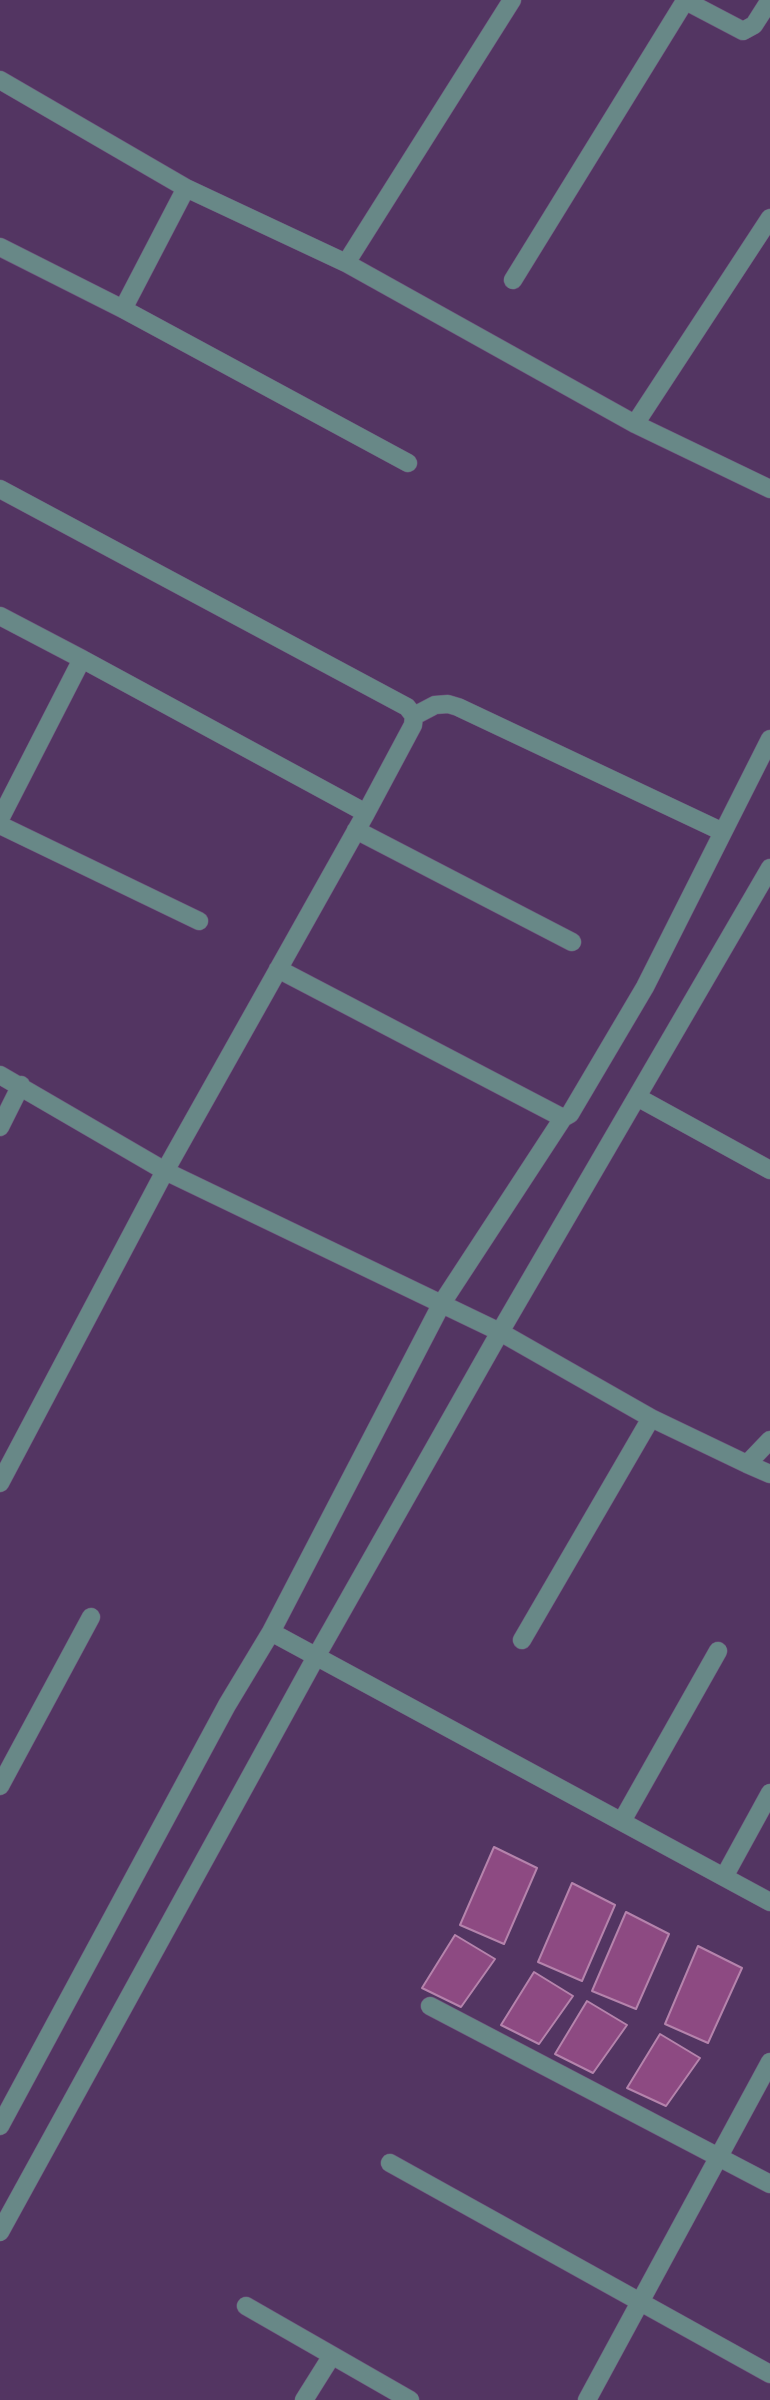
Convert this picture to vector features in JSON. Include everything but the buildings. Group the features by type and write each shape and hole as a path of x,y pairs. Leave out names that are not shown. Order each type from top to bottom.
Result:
{"street":[{"path":"346,263 512,0"},
{"path":"513,280 685,0 743,32 754,26 770,0"},
{"path":"0,80 186,188 346,263 635,424 770,489"},
{"path":"123,309 186,188"},
{"path":"635,424 770,218"},
{"path":"0,247 123,309 408,463"},
{"path":"0,489 395,699 414,716 414,725 165,1171 0,1483"},
{"path":"0,616 366,813"},
{"path":"82,659 0,822 199,921"},
{"path":"414,716 435,705 448,704 458,707 723,832"},
{"path":"0,2126 227,1705 271,1632 442,1303 563,1118 570,1114 645,987 770,739"},
{"path":"356,830 572,942"},
{"path":"0,2232 317,1655 500,1332 770,868"},
{"path":"278,969 563,1118"},
{"path":"0,1075 165,1171 500,1332 651,1418 770,1474"},
{"path":"0,1126 21,1085"},
{"path":"637,1097 770,1170"},
{"path":"522,1640 651,1418"},
{"path":"747,1464 770,1440"},
{"path":"0,1786 91,1617"},
{"path":"271,1632 770,1902"},
{"path":"622,1821 718,1651"},
{"path":"724,1877 770,1793"},
{"path":"430,2006 719,2160 770,2184"},
{"path":"587,2400 770,2062"},
{"path":"390,2163 770,2374"},
{"path":"246,2306 410,2400"},
{"path":"304,2400 331,2357"}]}
